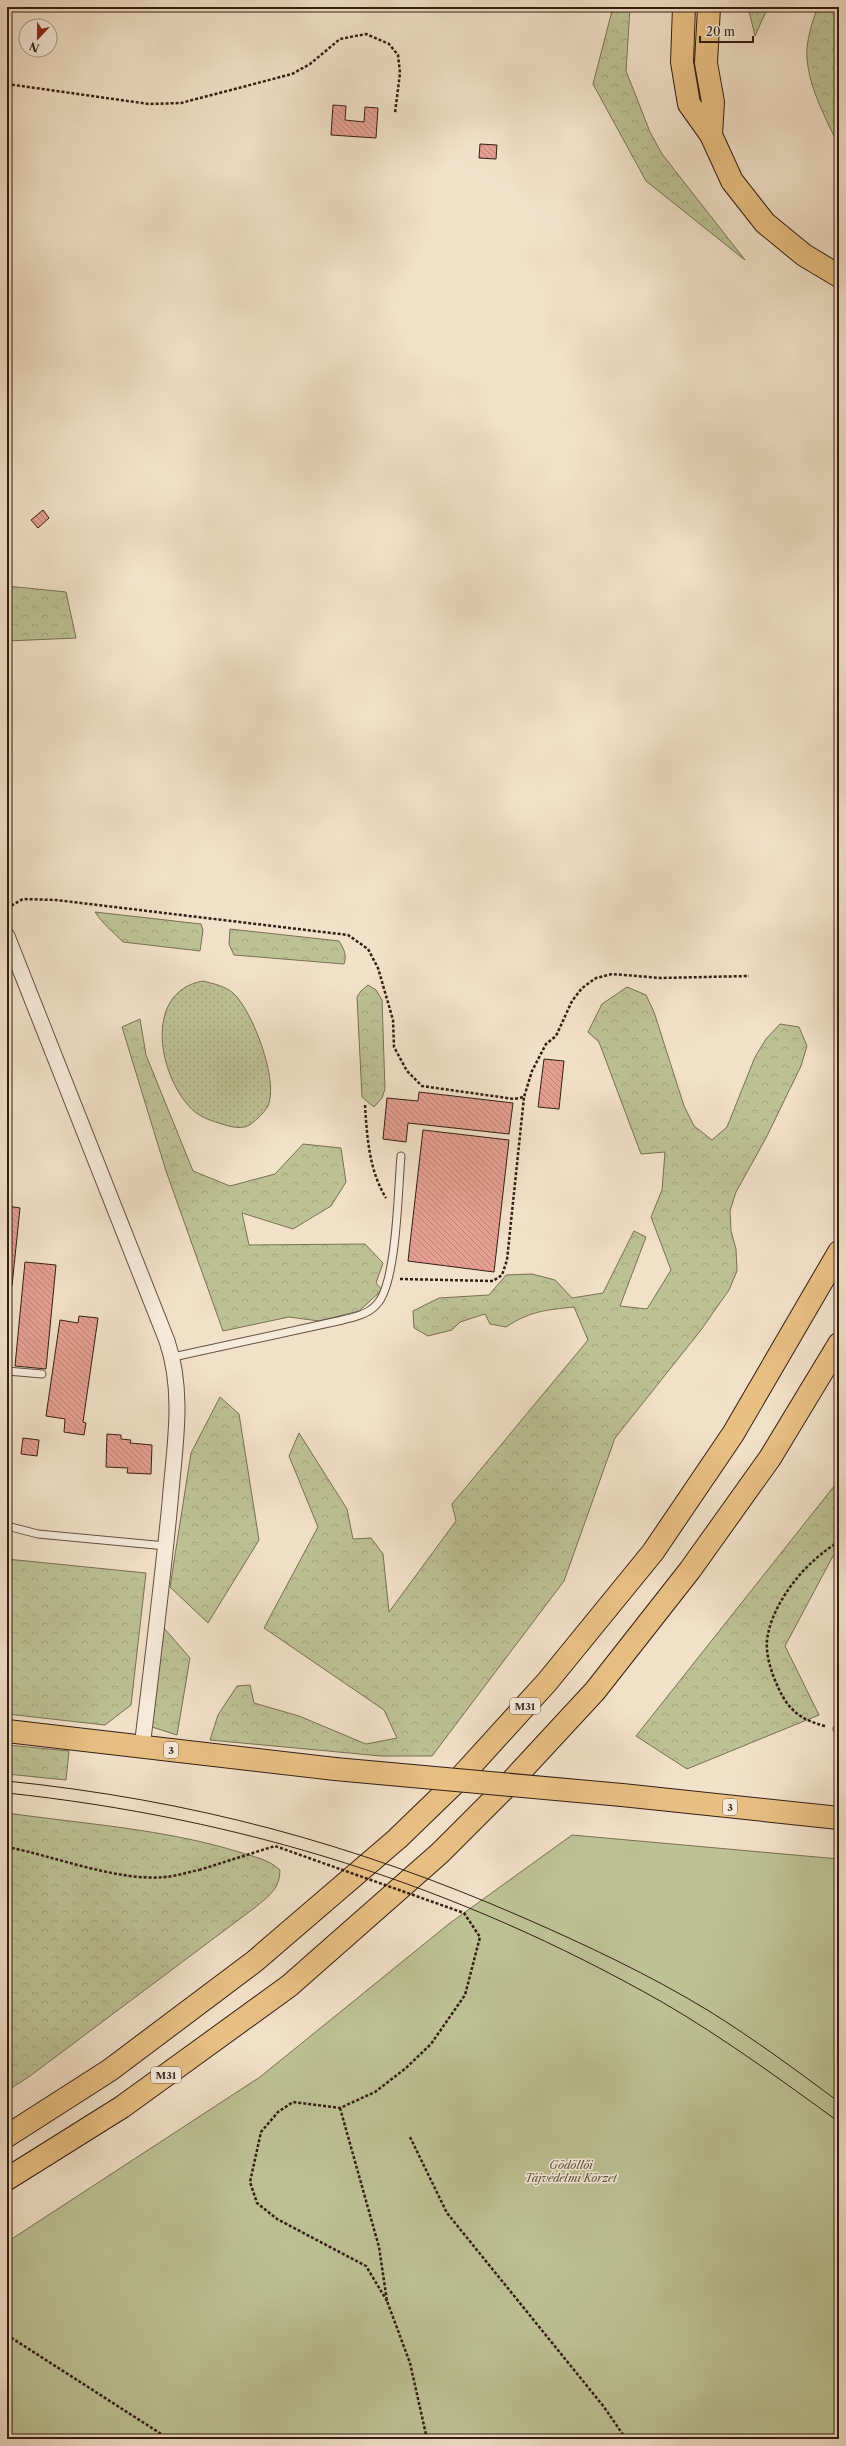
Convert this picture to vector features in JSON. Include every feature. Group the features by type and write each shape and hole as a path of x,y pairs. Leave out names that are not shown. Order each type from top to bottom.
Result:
{"main road":[{"path":"684,7 682,62 689,104 711,135 732,181 765,223 804,255 839,276"},
{"path":"708,7 706,63 713,102 711,135"},
{"name":"M31","path":"7,2136 110,2070 255,1961 397,1839 458,1780 547,1682 652,1552 733,1434 839,1252"},
{"name":"M31","path":"7,2179 122,2107 289,1986 440,1853 503,1790 595,1691 690,1570 770,1458 839,1344"},
{"name":"3","path":"7,1731 335,1769 622,1795 839,1818"}],"street":[{"path":"7,936 11,957 173,1357 178,1410 166,1546 142,1747"}],"lane":[{"path":"173,1357 338,1321 371,1310 382,1297 389,1279 401,1156"},
{"path":"7,1370 42,1374"},
{"path":"7,1526 38,1534 166,1546"}],"path":[{"path":"7,84 149,104 181,103 292,74 310,64 340,39 366,34 389,44 398,55 400,73 395,113"},
{"path":"7,908 23,899 56,900 348,935 368,949 378,968 393,1020 394,1047 407,1071 422,1086 514,1099 524,1097"},
{"path":"394,1279 493,1281 502,1275 507,1260 524,1097 532,1071 546,1044 556,1036 572,1001 582,988 596,978 612,974 661,978 749,976"},
{"path":"366,1105 368,1148 379,1187 396,1214"},
{"path":"838,1729 807,1721 785,1702 770,1668 767,1634 783,1595 822,1551 839,1542"},
{"path":"7,1847 86,1867 134,1875 165,1877 199,1870 275,1846 464,1913 480,1937 465,1995 431,2044 406,2068 375,2092 340,2108 293,2102 278,2112 261,2132 250,2182 257,2203 277,2219 366,2266 387,2300 410,2363 427,2439"},
{"path":"340,2108 380,2248 387,2300"},
{"path":"410,2137 447,2213 604,2407 626,2439"},
{"path":"7,2335 169,2439"}],"green space":[{"path":"613,7 630,7 626,71 650,132 662,154 745,260 646,181 593,84"},
{"path":"748,7 768,7 755,36"},
{"path":"818,7 839,7 839,147 819,104 808,70 808,39"},
{"path":"7,586 66,592 76,638 7,641"},
{"path":"95,912 201,924 203,930 200,951 123,942 104,924"},
{"path":"230,929 339,941 344,952 344,964 234,955 229,944"},
{"path":"203,981 219,986 233,993 241,1002 248,1015 256,1030 262,1047 270,1080 270,1095 268,1106 256,1120 248,1126 237,1127 226,1125 208,1119 195,1112 182,1098 172,1080 165,1060 162,1039 164,1019 171,1002 183,989"},
{"path":"368,985 376,990 382,1000 385,1089 382,1098 374,1107 362,1097 357,997"},
{"path":"627,987 646,995 654,1012 684,1106 694,1126 712,1140 727,1127 755,1057 766,1039 780,1024 799,1027 807,1046 801,1066 766,1138 736,1192 730,1211 731,1231 736,1249 737,1271 729,1290 701,1330 615,1438 564,1581 432,1756 381,1756 210,1740 218,1715 237,1686 250,1685 254,1703 299,1716 366,1744 397,1738 384,1710 264,1628 318,1527 289,1456 299,1433 347,1509 353,1539 371,1538 383,1554 389,1612 456,1521 452,1504 588,1340 574,1307 531,1314 506,1327 490,1324 485,1314 460,1322 452,1330 428,1336 414,1328 413,1311 439,1298 489,1295 506,1275 532,1274 555,1280 572,1298 603,1293 634,1231 646,1237 620,1306 647,1309 671,1270 651,1217 662,1190 665,1152 641,1154 599,1042 588,1032 602,1004"},
{"path":"140,1019 146,1055 193,1171 230,1186 275,1174 303,1144 341,1148 346,1182 331,1206 293,1229 242,1213 249,1245 365,1244 383,1263 376,1283 382,1290 359,1311 319,1321 289,1317 223,1331 166,1171 122,1027"},
{"path":"220,1397 239,1414 259,1540 208,1623 170,1587 191,1453"},
{"path":"839,1480 839,1553 833,1556 785,1646 819,1715 687,1769 636,1736"},
{"path":"7,1559 146,1573 131,1705 105,1725 7,1714"},
{"path":"164,1628 190,1658 177,1735 152,1727"},
{"path":"7,1745 69,1751 66,1780 7,1774"},
{"path":"7,1813 153,1832 211,1844 271,1863 280,1870 280,1876 270,1895 257,1906 30,2076 7,2091"},
{"name":"Gödöllői Tájvédelmi Körzet","path":"572,1835 839,1859 839,2439 7,2439 7,2242 260,2077 450,1923"}],"building":[{"path":"333,105 346,106 345,120 364,122 365,107 378,108 376,138 331,135"},
{"path":"480,144 497,145 496,159 479,158"},
{"path":"43,510 49,518 38,528 31,520"},
{"path":"544,1059 564,1061 559,1109 538,1107"},
{"path":"419,1092 513,1103 509,1134 408,1123 406,1142 383,1139 387,1098 418,1101"},
{"path":"423,1130 509,1140 494,1272 408,1261"},
{"path":"7,1206 20,1208 12,1286 7,1285"},
{"path":"25,1262 56,1265 46,1369 15,1366"},
{"path":"79,1316 98,1318 83,1422 86,1423 84,1435 64,1432 65,1419 46,1416 60,1320 78,1323"},
{"path":"107,1434 121,1435 121,1439 131,1440 130,1443 152,1445 151,1474 127,1473 128,1468 106,1467"},
{"path":"23,1438 39,1440 37,1456 21,1454"}],"tram line":[{"path":"7,1781 75,1789 142,1800 270,1828 333,1846 396,1867 459,1891 570,1938 664,1985 709,2011 742,2033 839,2102"},
{"path":"7,1793 94,1804 180,1820 263,1839 345,1863 426,1891 506,1924 584,1960 662,2002 730,2045 839,2122"}]}
